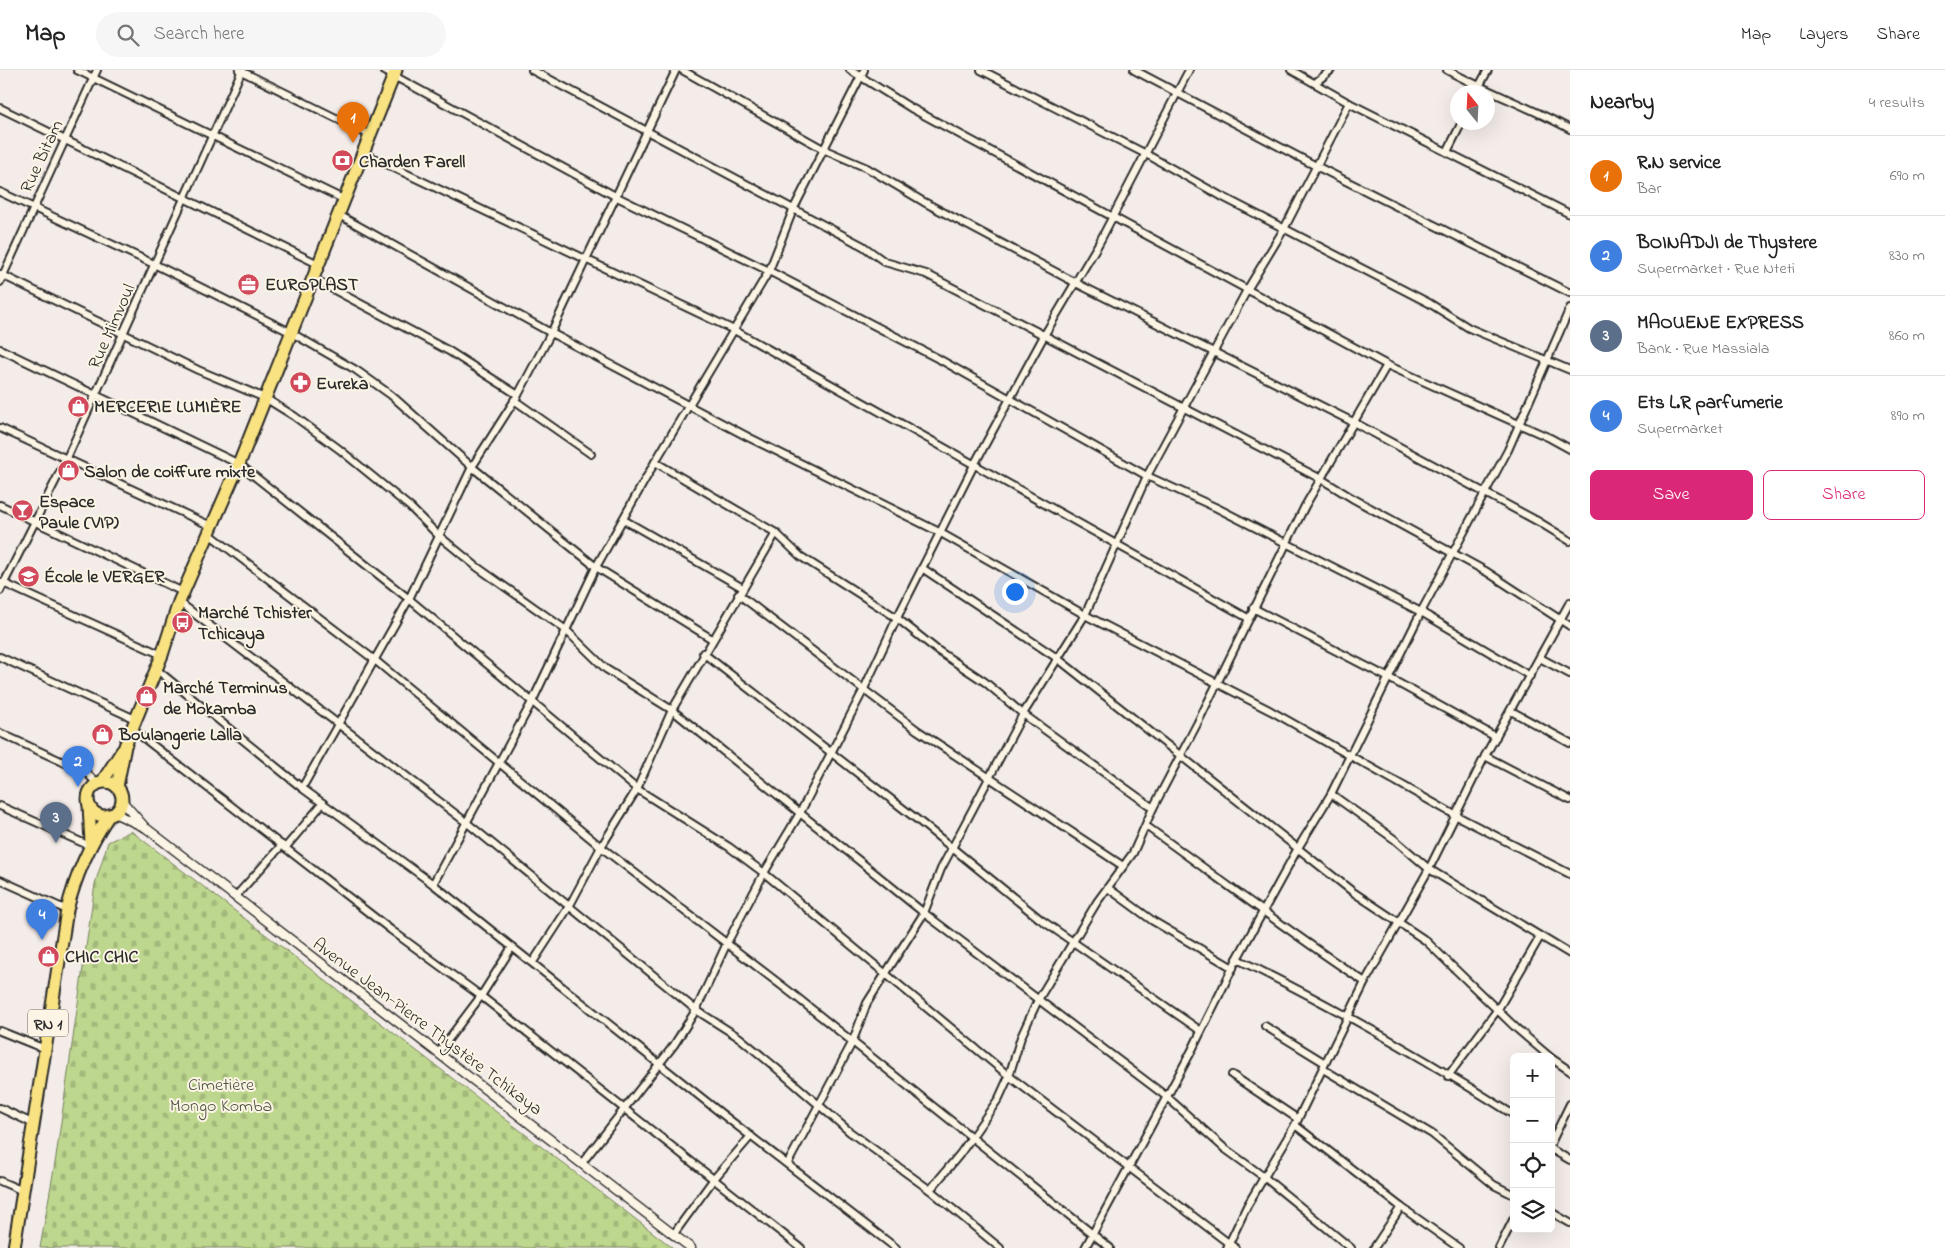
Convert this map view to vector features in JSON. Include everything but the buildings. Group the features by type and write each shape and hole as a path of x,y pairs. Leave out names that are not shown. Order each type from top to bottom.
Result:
{"highway":[{"path":"125,746 100,783 90,791 90,804 97,814 112,814 122,801 117,787 125,746 162,655 181,597 239,464 290,332 314,279 318,264 395,73"},
{"path":"100,783 110,783 117,787"},
{"name":"RN 1","path":"90,804 90,844"},
{"name":"RN 1","path":"14,1248 29,1160 32,1123 74,881 90,844 112,814"}],"street":[{"path":"77,70 345,200"},
{"name":"Rue Bitam","path":"1,277 97,70"},
{"path":"240,70 370,135"},
{"name":"Rue Mimvoul","path":"0,591 2,582 66,460 96,397 156,265 240,70"},
{"path":"383,70 395,73 617,197 769,271 939,358 1147,476 1287,543 1421,612 1530,676"},
{"path":"532,70 863,246 885,262 926,274 964,295 1045,334 1321,479 1527,596 1570,626"},
{"path":"302,788 376,661 409,599 472,467 516,397 551,333 588,259 676,70"},
{"path":"682,70 825,150 867,168 924,202 1076,283 1355,423 1570,541"},
{"path":"850,70 862,73 911,108 1112,219 1387,365 1570,449"},
{"path":"981,70 1146,154 1429,303 1469,328 1570,370"},
{"path":"1134,70 1316,166 1570,293"},
{"path":"582,1163 659,1064 696,1010 764,873 800,813 831,754 939,532 974,465 1045,334 1112,219 1179,93 1189,70"},
{"path":"1291,70 1349,103 1570,214"},
{"path":"1314,83 1331,70"},
{"path":"1447,70 1470,85"},
{"path":"1480,85 1488,70"},
{"path":"433,884 532,702 596,567 655,462 769,271 793,210 825,150 862,73"},
{"path":"1495,97 1547,116 1570,129"},
{"path":"788,1163 852,1043 867,1003 924,913 941,869 1023,714 1085,615 1114,544 1147,476 1247,290 1284,228 1349,103"},
{"path":"0,108 185,197 318,264"},
{"path":"1448,152 1458,130"},
{"path":"363,153 734,330 1248,618"},
{"path":"0,192 156,265 290,332 356,370 391,396 472,467 596,567 712,639"},
{"path":"339,215 551,333 690,404 750,438 939,532 1085,615 1217,683 1455,815 1570,874"},
{"path":"1,277 198,370 265,398 339,449 410,507 438,535 477,567 566,630 606,669 672,710 924,913 1166,1097 1224,1148 1264,1177 1350,1248"},
{"path":"314,279 449,351 516,397 591,454"},
{"path":"1085,1248 1201,1031 1237,959 1350,757 1421,612 1454,554 1485,493 1570,308"},
{"path":"0,349 96,397 239,464 409,599 636,789 722,842 764,873 828,924 885,974 1009,1076 1230,1246 1264,1177 1296,1122 1365,982 1400,923 1485,756 1511,712 1570,602"},
{"path":"930,1190 999,1098 1009,1076 1021,1037 1038,1000 1074,940 1123,866 1146,826 1153,808 1253,608 1321,479 1387,365"},
{"path":"0,428 210,529 499,761 601,847 728,943 1110,1248"},
{"path":"655,462 776,533 813,565 897,618 938,650 985,682 1023,714 1153,808"},
{"path":"0,505 181,597 339,726 466,822 570,905 696,1010 740,1038 884,1159 930,1190 1000,1248"},
{"path":"624,520 743,588"},
{"path":"532,962 570,905 601,847 636,789 672,710 703,653 776,533"},
{"path":"922,568 1057,658 1352,892 1400,923 1442,954 1547,1053"},
{"path":"2,582 162,655"},
{"path":"738,594 863,691 990,779 1123,866"},
{"path":"1253,608 1390,678 1496,737"},
{"path":"703,653 1040,919 1074,940 1201,1031"},
{"path":"0,657 134,724 284,847 390,930 481,996 623,1110 801,1248"},
{"path":"1540,658 1570,674"},
{"path":"156,669 302,788 433,884 659,1064 896,1248"},
{"path":"1511,712 1570,743"},
{"path":"0,733 87,773 100,783"},
{"path":"1485,756 1570,800"},
{"path":"1330,794 1394,839 1429,869 1570,954"},
{"name":"Avenue Jean-Pierre Thystère Tchikaya","path":"122,801 146,828 690,1248"},
{"path":"235,897 284,847 323,803"},
{"path":"0,806 90,844"},
{"name":"Avenue Jean-Pierre Thystère Tchikaya","path":"112,814 146,828"},
{"path":"1146,826 1265,910 1302,941 1365,982"},
{"path":"0,880 68,910"},
{"path":"1108,888 1153,921 1233,968"},
{"path":"1448,1076 1498,1009 1540,937"},
{"path":"438,1053 481,996 512,947"},
{"path":"1237,959 1348,1016 1510,1113"},
{"path":"1265,1026 1324,1066 1432,1134 1494,1185 1510,1193"},
{"path":"0,1031 45,1049"},
{"path":"1555,1060 1570,1071"},
{"path":"1232,1076 1296,1122 1401,1207 1459,1248"},
{"path":"1555,1134 1570,1104"},
{"path":"0,1108 32,1123"},
{"path":"674,1235 713,1180 751,1136"},
{"path":"1555,1151 1570,1160"},
{"path":"0,1181 23,1191"},
{"path":"1374,1248 1401,1207"},
{"path":"1555,1214 1570,1223"},
{"path":"1499,1248 1510,1226"}],"green space":[{"name":"Cimetière Mongo Komba","path":"131,831 673,1248 40,1248 56,1157 95,884 108,842"}],"place":[{"name":"R.N service","path":"353,143"},
{"name":"Charden Farell","path":"343,161"},
{"name":"EUROPLAST","path":"249,284"},
{"name":"Eureka","path":"300,383"},
{"name":"MERCERIE LUMIÈRE","path":"78,406"},
{"name":"Salon de coiffure mixte","path":"68,471"},
{"name":"Espace Paule (VIP)","path":"23,511"},
{"name":"École le VERGER","path":"28,576"},
{"name":"Marché Tchister Tchicaya","path":"182,622"},
{"name":"Marché Terminus de Mokamba","path":"147,697"},
{"name":"Boulangerie Lalla","path":"103,734"},
{"name":"BOINADJI de Thystere","path":"78,787"},
{"name":"MAOUENE EXPRESS","path":"56,843"},
{"name":"Ets L.R parfumerie","path":"42,940"},
{"name":"CHIC CHIC","path":"49,956"}]}
